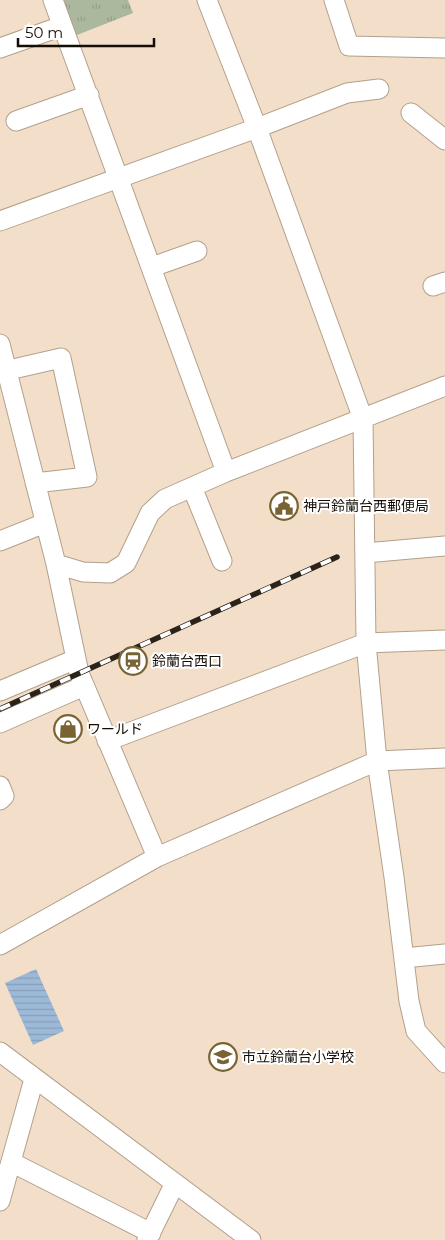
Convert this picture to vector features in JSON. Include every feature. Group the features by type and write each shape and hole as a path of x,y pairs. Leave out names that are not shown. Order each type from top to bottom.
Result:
{"street":[{"path":"53,0 226,472"},
{"path":"207,0 257,128 364,419 366,643 377,762 404,958 408,1001 416,1032 445,1062"},
{"path":"334,0 349,46 445,48"},
{"path":"0,48 62,26"},
{"path":"0,221 257,128 347,93 379,89"},
{"path":"16,121 89,96"},
{"path":"411,113 445,140"},
{"path":"152,267 197,251"},
{"path":"0,344 3,372 56,564 76,659 84,686 157,857"},
{"path":"3,372 61,358 87,477 35,483"},
{"path":"56,564 82,572 110,573 126,563 150,513 165,499 226,472 445,386"},
{"path":"192,487 222,561"},
{"path":"0,541 45,523"},
{"path":"366,553 445,546"},
{"path":"107,741 366,643 445,640"},
{"path":"0,692 76,659"},
{"path":"0,723 84,686"},
{"path":"0,946 157,857 377,762 445,758"},
{"path":"0,786 4,796 0,800"},
{"path":"404,958 445,954"},
{"path":"0,1052 251,1240"},
{"path":"0,1201 34,1079"},
{"path":"11,1162 149,1236 175,1184"}],"green space":[{"path":"58,0 128,0 133,13 72,37"}],"water":[{"path":"36,969 64,1031 33,1045 5,983"}],"railway":[{"path":"0,709 337,557"}],"place":[{"name":"神戸鈴蘭台西郵便局","path":"284,506"},
{"name":"鈴蘭台西口","path":"133,661"},
{"name":"ワールド","path":"68,729"},
{"name":"市立鈴蘭台小学校","path":"223,1057"}]}
